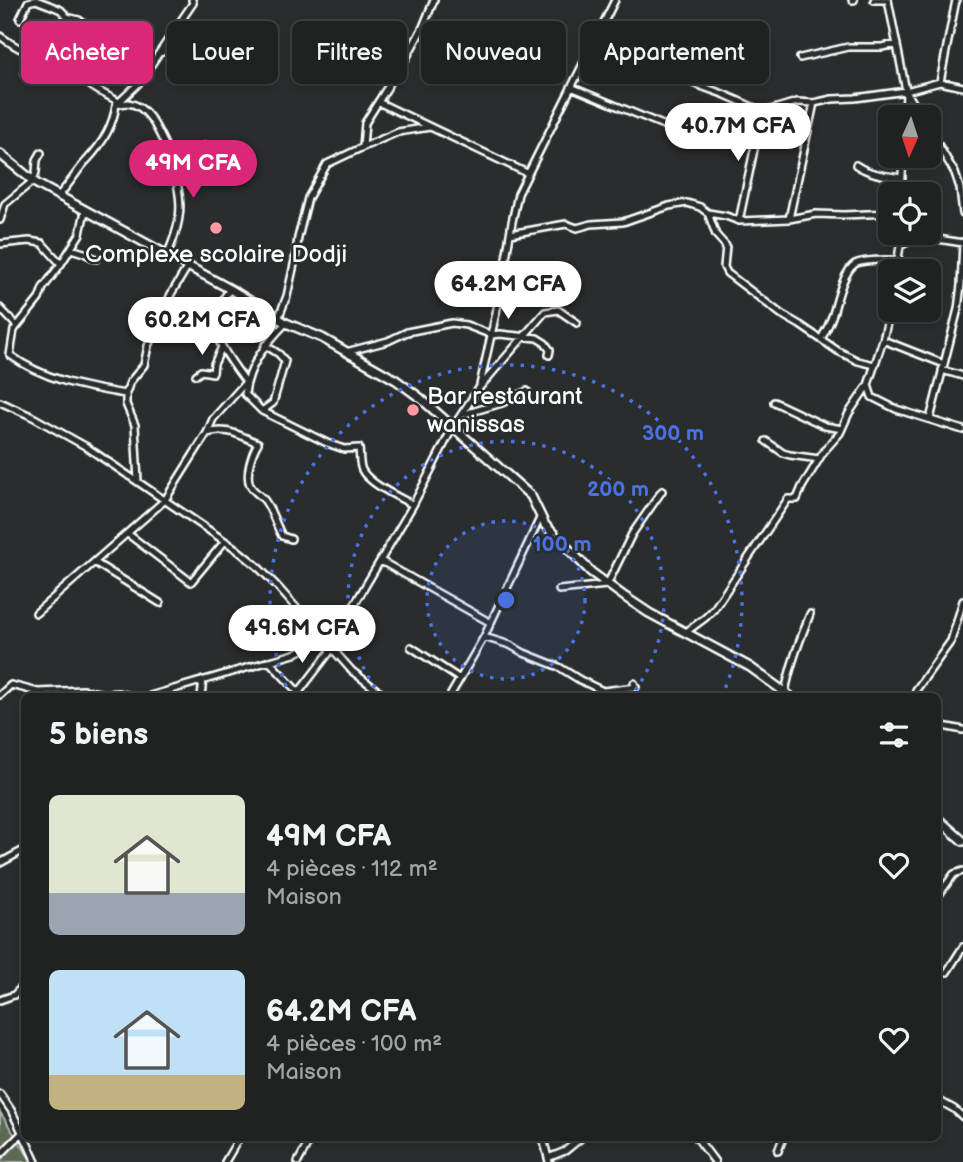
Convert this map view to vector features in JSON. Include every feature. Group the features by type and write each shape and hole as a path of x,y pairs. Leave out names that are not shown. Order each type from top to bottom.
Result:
{"main road":[{"path":"0,154 33,181 85,211 230,289 278,319 321,338 396,380 531,496 545,525 580,562 607,585 649,613 750,667 784,693"},
{"path":"941,822 963,841"}],"street":[{"path":"116,105 138,84 170,39 193,3 192,0"},
{"path":"363,147 365,122 393,73 403,64 434,0"},
{"path":"604,21 615,0"},
{"path":"874,0 888,0 906,90 905,105"},
{"path":"940,82 956,0"},
{"path":"20,19 28,2 36,1 61,10 67,18 80,21"},
{"path":"0,36 21,50"},
{"path":"800,58 848,47 897,44"},
{"path":"159,53 167,51"},
{"path":"479,388 492,335 518,194 580,68"},
{"path":"695,84 764,112 797,102 814,103 855,98 940,82 963,87"},
{"path":"59,195 101,144 114,119 117,102 87,84"},
{"path":"571,86 675,128 697,140"},
{"path":"906,90 915,105"},
{"path":"378,102 527,173"},
{"path":"116,105 130,103 148,114 171,157 181,210 175,237 167,255"},
{"path":"789,219 814,103"},
{"path":"739,221 764,112"},
{"path":"278,319 287,296 308,198 327,164 398,132 432,127"},
{"path":"171,157 205,146"},
{"path":"942,152 955,173 963,214"},
{"path":"0,220 5,204 33,181 41,153"},
{"path":"856,165 883,175 902,178"},
{"path":"902,168 902,182"},
{"path":"510,234 566,224 578,228 591,224 624,222 684,203 739,221 878,214"},
{"path":"85,211 80,234 43,288 39,299 14,330 10,355 28,367 76,385 125,394"},
{"path":"708,213 716,235 726,247 724,267 727,272 781,314 838,351 874,365"},
{"path":"930,419 954,328 961,285 963,242 941,238"},
{"path":"0,244 29,241 42,243 61,264"},
{"path":"898,259 900,246"},
{"path":"71,249 96,259"},
{"path":"821,339 832,316 841,286 852,267 862,262 878,261"},
{"path":"138,482 135,425 126,404 125,394 130,382 144,365 148,346 173,288 188,266"},
{"path":"230,289 214,325 222,347 246,382 245,394 262,411 327,443 344,449 359,448 362,470 366,475 413,505"},
{"path":"0,308 18,326"},
{"path":"298,693 331,648 413,505 453,427 479,388 543,314 558,310 577,323"},
{"path":"686,632 714,609 788,499 797,499 799,496 802,487 842,429 849,412 867,385 887,322"},
{"path":"37,613 165,500 213,419 246,382 265,345 286,323"},
{"path":"345,352 388,341 407,332 448,324 466,325 492,335 537,338 550,350 549,355"},
{"path":"954,328 963,329"},
{"path":"883,340 963,376"},
{"path":"262,411 273,403 285,361 265,345"},
{"path":"197,375 201,370 213,373 222,347"},
{"path":"867,385 872,397"},
{"path":"461,415 502,403 527,391"},
{"path":"861,395 963,430"},
{"path":"0,402 85,446 225,541 256,565 352,671 381,693"},
{"path":"774,402 825,426 842,429"},
{"path":"207,433 229,430 258,443 251,464 249,483 265,502 282,536 291,539"},
{"path":"766,441 783,453 820,459"},
{"path":"559,590 607,585 632,534 662,491"},
{"path":"452,693 484,637 541,516"},
{"path":"128,534 191,582 225,541"},
{"path":"381,561 491,623"},
{"path":"94,562 160,603"},
{"path":"916,693 951,641 963,601"},
{"path":"787,693 788,675 810,614"},
{"path":"313,644 319,634"},
{"path":"484,637 510,645 559,667 603,691 636,687 634,683"},
{"path":"160,693 294,654 313,644 322,642 331,648"},
{"path":"411,646 460,679"},
{"path":"269,661 296,693"},
{"path":"201,693 203,680"},
{"path":"0,695 11,685 38,692 83,690 99,693"},
{"path":"941,726 963,730"},
{"path":"0,863 21,852"},
{"path":"941,892 954,874 963,871"},
{"path":"947,972 963,947"},
{"path":"0,1000 14,995 21,988"},
{"path":"0,1094 21,1128"},
{"path":"941,1102 963,1117"},
{"path":"0,1156 21,1137"},
{"path":"27,1141 36,1162"},
{"path":"225,1162 237,1141"},
{"path":"299,1162 310,1141"},
{"path":"544,1141 548,1160 577,1141"},
{"path":"699,1141 715,1162"},
{"path":"778,1151 782,1141"}],"green space":[{"path":"0,1112 32,1162 0,1162"}],"place":[{"name":"Complexe scolaire Dodji","path":"216,228"},
{"name":"Bar restaurant wanissas","path":"413,410"}]}
